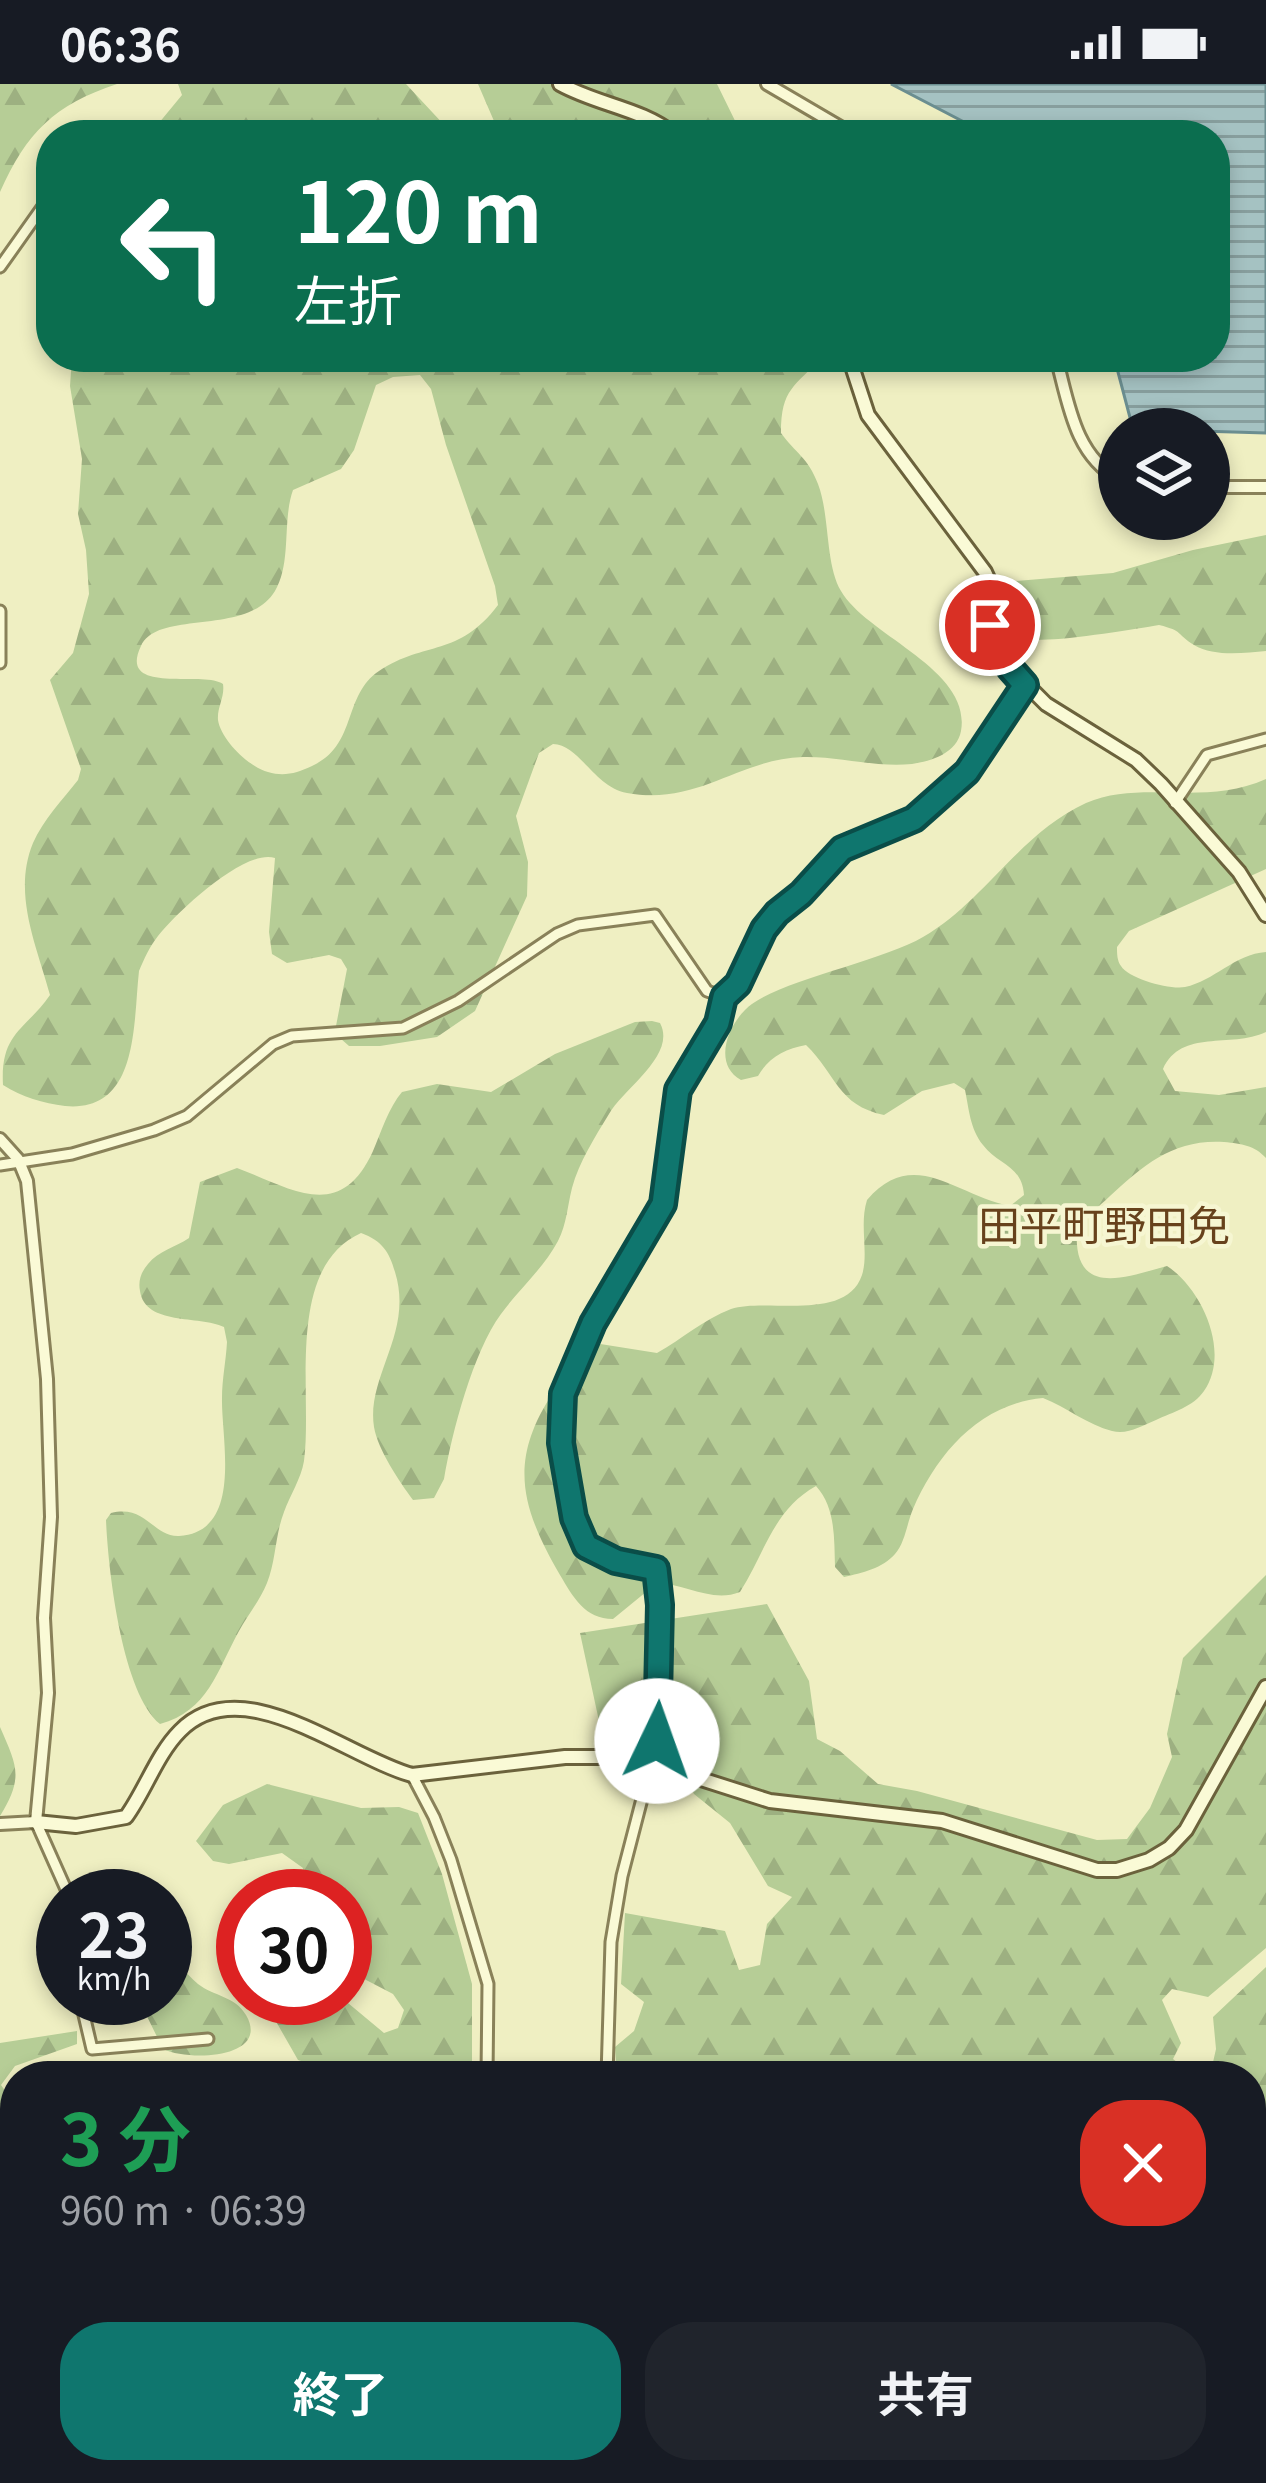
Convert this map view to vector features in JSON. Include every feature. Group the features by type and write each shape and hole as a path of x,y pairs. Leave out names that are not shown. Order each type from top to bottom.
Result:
{"main road":[{"path":"560,84 654,120"},
{"path":"854,372 868,416 985,572 991,585 990,625 1010,668 1046,704 1136,760 1239,872 1266,915"},
{"path":"36,1822 76,1826 126,1817 178,1733 190,1723 224,1709 258,1709 412,1775 606,1754 652,1762 770,1801 942,1821 1076,1866 1117,1870 1149,1860 1186,1831 1266,1687"}],"street":[{"path":"767,84 828,120"},
{"path":"0,267 36,216"},
{"path":"1060,372 1080,439 1098,462"},
{"path":"1230,487 1266,487"},
{"path":"0,611 0,663"},
{"path":"607,2061 610,1942 652,1762 659,1709 660,1605 656,1569 616,1561 586,1546 574,1518 560,1410 593,1323 663,1204 678,1090 718,1023 724,997 738,984 764,929 842,849 914,819 967,772 1025,685"},
{"path":"1175,803 1208,755 1266,739"},
{"path":"0,1165 72,1154 187,1116 273,1044 292,1036 371,1033 429,1018 549,938 578,926 655,916 706,991 724,997"},
{"path":"0,1139 18,1160 31,1201 50,1434 51,1517 44,1618 48,1693 36,1822 57,1869"},
{"path":"412,1775 451,1860 488,1984 487,2061"},
{"path":"0,1824 36,1822"},
{"path":"86,2025 92,2049 208,2039"}],"green space":[{"path":"0,84 117,84 76,101 49,120 36,120 36,133 0,192"},
{"path":"178,84 406,84 439,120 161,120 182,95"},
{"path":"478,84 717,84 735,120 494,120"},
{"path":"71,372 807,372 787,397 781,433 806,461 818,484 836,580 854,607 951,689 960,709 959,739 942,755 920,763 803,757 758,765 697,788 652,795 615,789 571,751 553,744 539,753 516,816 528,862 527,896 475,1011 437,1037 380,1046 349,1046 340,1038 336,1026 347,969 341,959 329,955 287,963 272,954 269,932 275,858 262,857 212,884 152,944 139,971 128,1061 107,1095 89,1104 65,1106 25,1096 3,1085 6,1054 16,1033 50,995 29,920 27,862 37,834 78,780 81,769 50,680 73,653 89,594 78,514 82,459","holes":["420,375 431,389 498,605 469,633 396,661 367,681 344,733 327,757 290,774 261,769 237,752 220,728 223,684 141,671 137,661 150,635 245,614 275,591 293,490 341,469 354,450 376,385 393,377"]},
{"path":"1266,535 1266,651 1211,651 1159,625 1032,639 1006,624 990,601 1004,582 1113,573"},
{"path":"1266,779 1266,869 1129,931 1117,947 1125,971 1178,987 1196,984 1244,957 1266,952 1266,1032 1182,1048 1163,1069 1175,1091 1219,1095 1266,1087 1266,1158 1252,1148 1224,1142 1175,1149 1136,1174 1077,1228 1078,1250 1092,1274 1118,1278 1167,1266 1191,1290 1213,1340 1212,1375 1204,1391 1182,1409 1124,1432 1094,1425 1043,1398 999,1410 948,1451 923,1489 898,1549 872,1569 844,1577 835,1567 831,1514 816,1486 780,1520 740,1592 709,1594 657,1583 613,1619 587,1611 565,1583 536,1528 525,1464 539,1418 558,1386 594,1343 657,1353 731,1309 840,1299 862,1275 867,1200 902,1176 937,1179 1010,1206 1024,1195 1019,1177 979,1139 965,1090 954,1083 922,1091 884,1115 847,1096 806,1045 778,1055 758,1076 741,1080 725,1056 738,1018 778,990 923,937 965,906 1041,832 1086,803 1129,793 1219,791"},
{"path":"635,1022 660,1023 663,1035 655,1059 609,1114 575,1178 558,1241 481,1349 444,1479 434,1498 413,1500 384,1455 374,1427 377,1390 399,1315 393,1265 379,1243 361,1233 337,1250 321,1274 312,1303 304,1461 281,1521 267,1583 209,1688 190,1710 160,1724 147,1708 127,1659 114,1598 106,1520 111,1513 133,1513 162,1532 179,1536 199,1531 213,1519 221,1501 225,1481 224,1327 162,1315 144,1302 139,1287 152,1260 189,1238 200,1182 237,1168 295,1191 330,1194 360,1174 402,1092 437,1084 491,1092 555,1054"},
{"path":"1266,1575 1266,1948 1208,1997 1172,1989 1162,2000 1181,2043 1176,2061 616,2061 615,2047 634,2031 644,2002 621,1984 625,1913 725,1931 739,1970 760,1965 767,1924 792,1897 768,1886 730,1823 694,1794 673,1753 673,1728 644,1723 602,1735 580,1633 767,1604 809,1681 817,1739 840,1751 878,1784 1097,1840 1127,1839 1150,1808 1172,1757 1167,1734 1183,1658"},
{"path":"0,1727 11,1752 15,1781 0,1816"},
{"path":"267,1784 361,1808 399,1807 418,1813 442,1874 472,1984 472,2061 298,2060 278,2025 372,2023 384,2033 398,2028 404,2010 393,1994 372,1983 372,1869 303,1869 282,1853 229,1864 213,1861 196,1841 223,1805"},
{"path":"1266,1967 1266,2061 1213,2061 1213,2017"},
{"path":"192,1978 216,1994 216,2025 250,2025 251,2029 238,2048 224,2053 191,2055 163,2049 151,2025 192,2025"},
{"path":"77,2031 77,2044 29,2061 0,2061 0,2043"}],"water":[{"path":"891,84 1266,84 1266,433 1230,432 1230,408 1127,408 1118,372 1230,372 1230,120 960,120"}],"district":[{"name":"田平町野田免","path":"1104,1226"}],"route":[{"path":"657,1741 660,1605 656,1569 616,1561 586,1546 574,1518 561,1443 563,1394 593,1323 654,1225 663,1204 678,1090 706,1047 724,997 738,984 764,929 842,849 914,819 967,772 1025,685 1010,668 990,625"}]}
